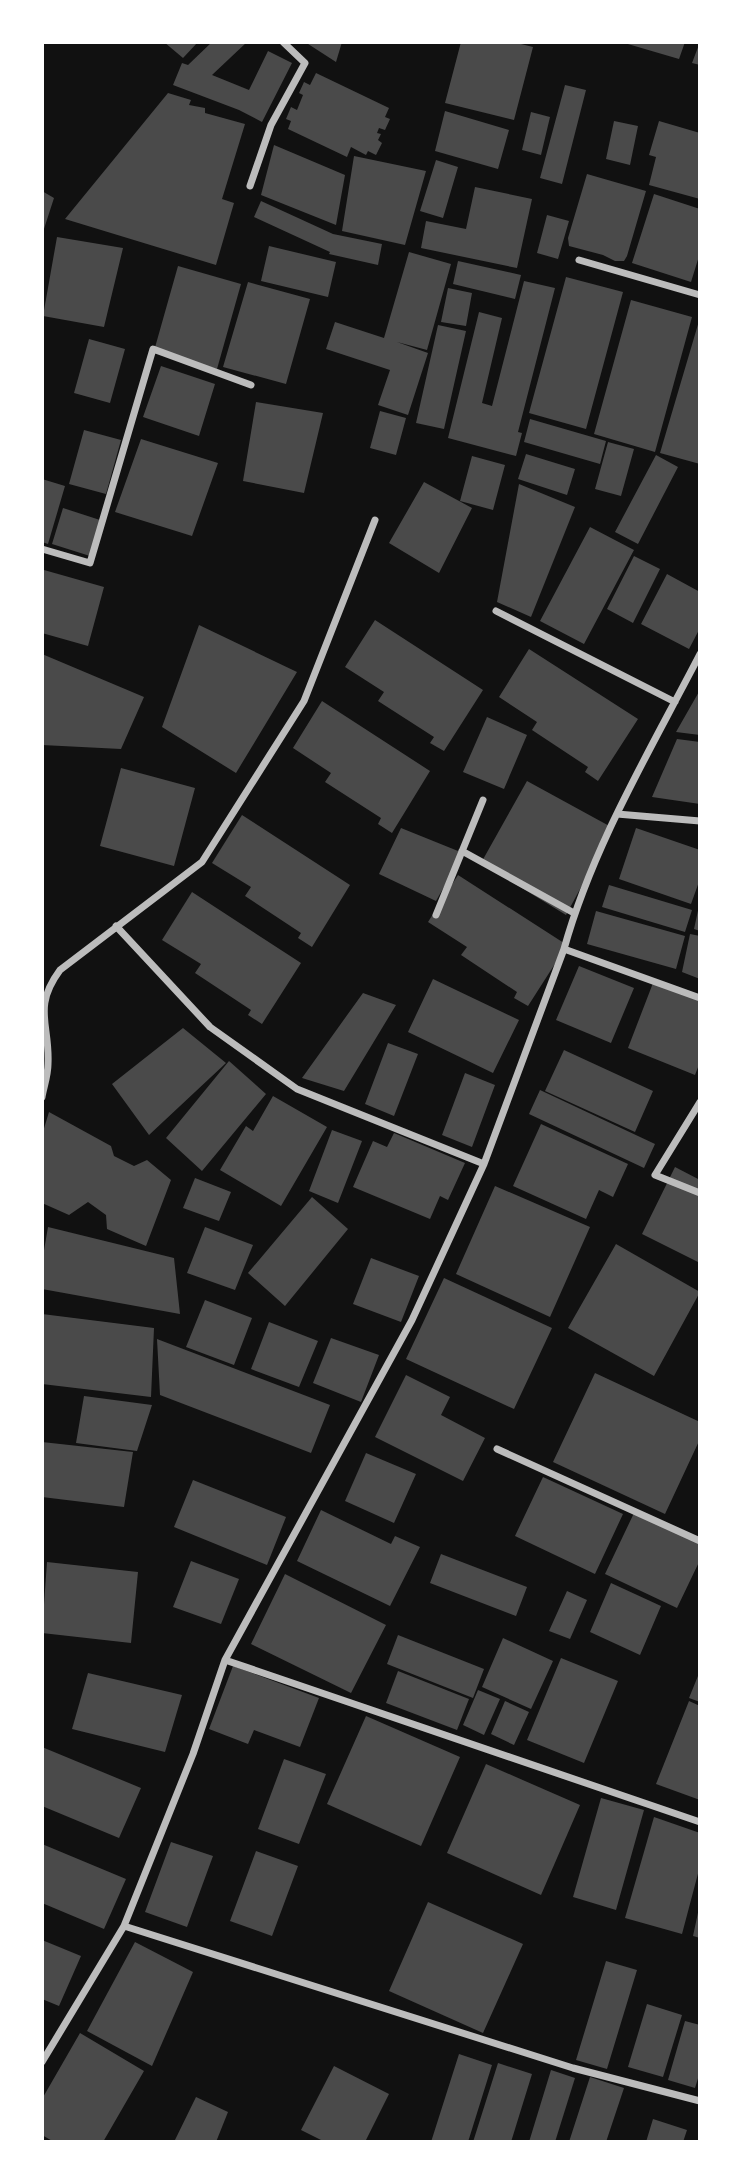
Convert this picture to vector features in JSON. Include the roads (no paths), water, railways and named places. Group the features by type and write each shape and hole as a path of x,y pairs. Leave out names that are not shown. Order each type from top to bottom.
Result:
{"street":[{"path":"250,186 271,125 305,63 284,42"},
{"path":"579,260 700,295"},
{"path":"42,549 90,563 153,349 251,385"},
{"path":"42,1097 48,1065 43,1002 49,985 60,970 202,862 304,701 376,520"},
{"path":"496,611 675,702"},
{"path":"42,2062 124,1926 193,1754 225,1660 412,1320 484,1164 564,949 574,913 617,814 700,654"},
{"path":"436,915 483,800"},
{"path":"617,814 700,821"},
{"path":"462,851 574,913"},
{"path":"116,926 210,1027 297,1090 484,1164"},
{"path":"564,949 700,998"},
{"path":"700,1102 655,1175 700,1193"},
{"path":"497,1449 700,1541"},
{"path":"225,1660 700,1822"},
{"path":"124,1926 573,2068 700,2101"}]}
